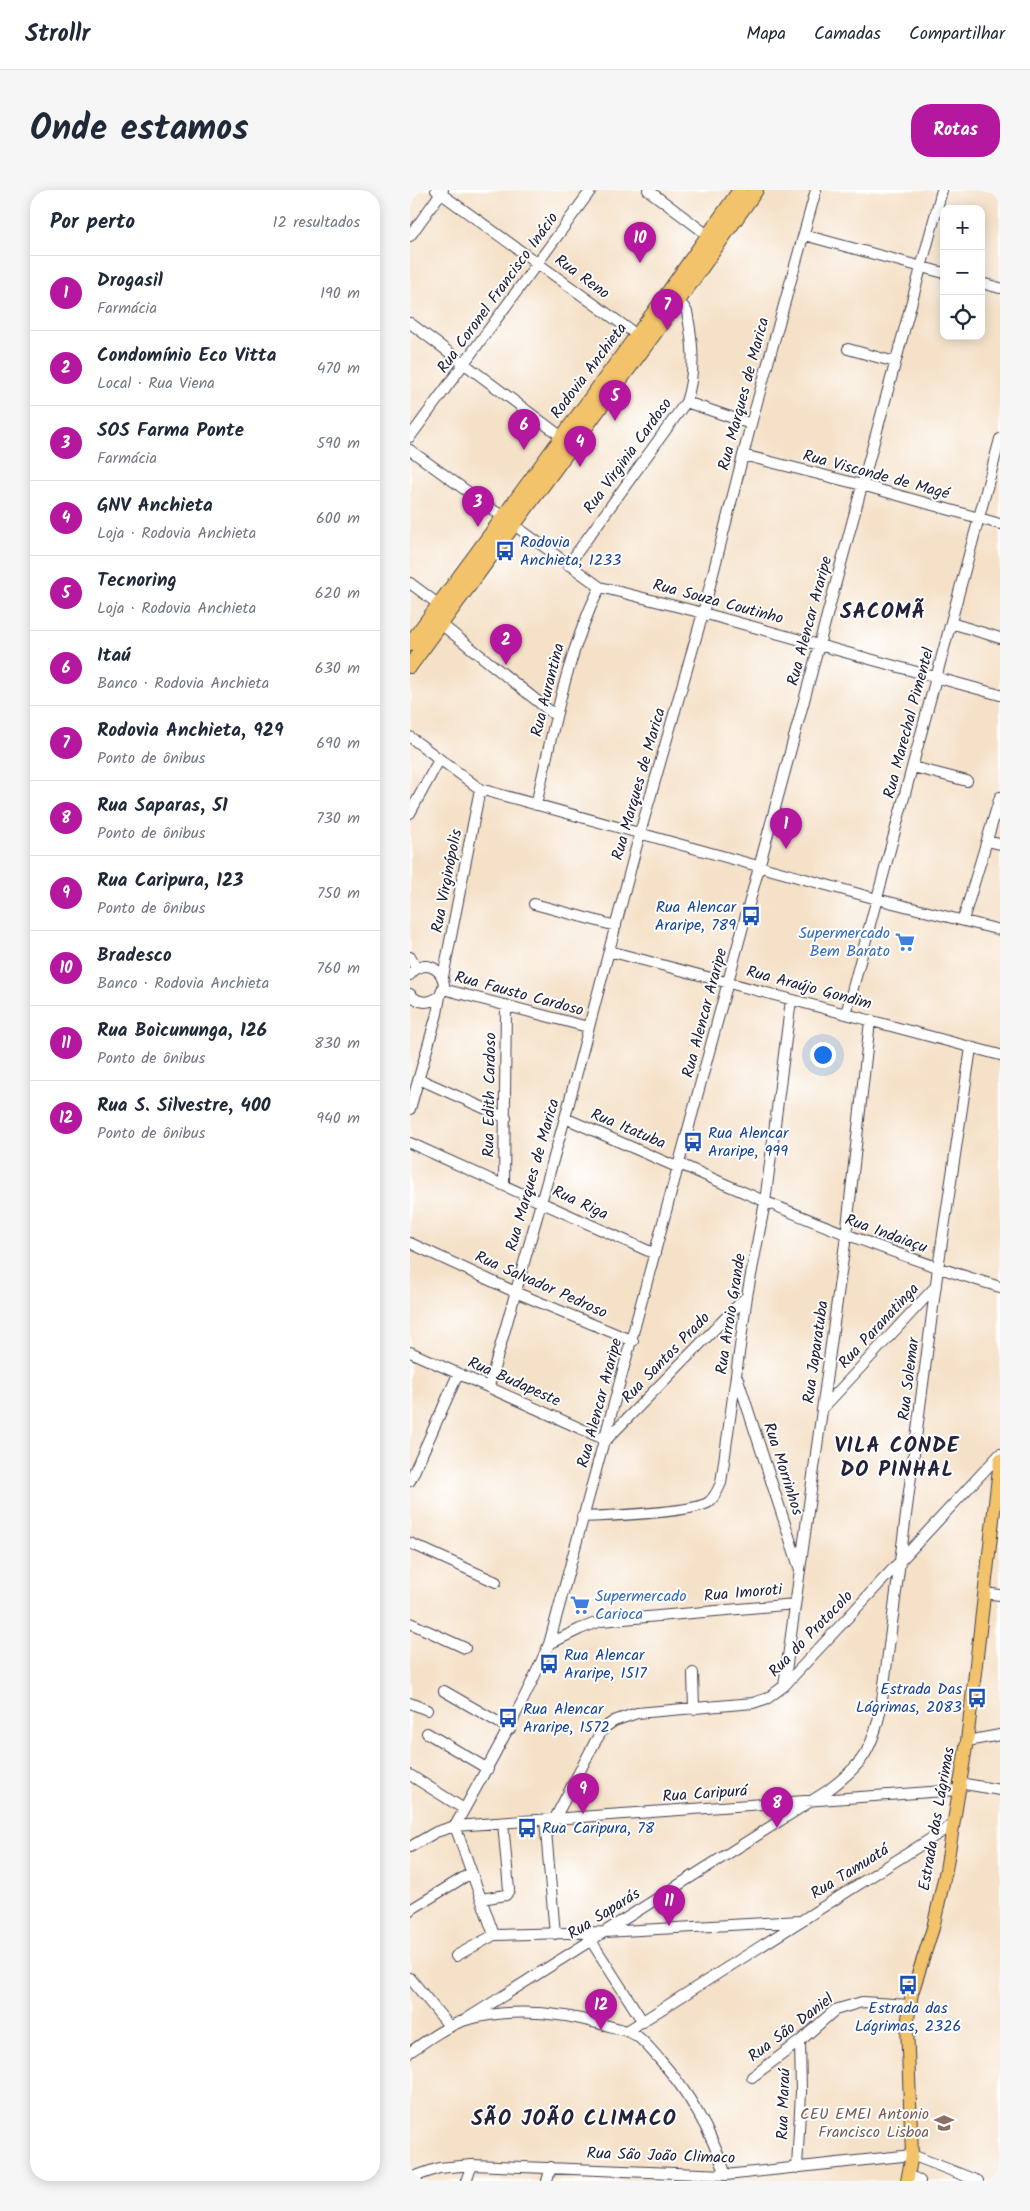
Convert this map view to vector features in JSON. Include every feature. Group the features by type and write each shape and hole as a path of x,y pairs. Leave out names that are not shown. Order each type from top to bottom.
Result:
{"highway":[{"name":"Rodovia Anchieta","path":"410,644 438,604 508,521 678,302 740,190"},
{"name":"Rodovia Anchieta","path":"410,666 441,624 562,437 638,335 714,239 756,190"}],"main road":[{"name":"Estrada das Lágrimas","path":"912,2179 907,2025 909,2005 933,1928 954,1824 967,1741 1000,1460"}],"street":[{"name":"Rua Coronel Francisco Inácio","path":"410,437 591,190"},
{"path":"648,190 714,239"},
{"name":"Rua Marques de Marica","path":"488,1386 565,1118 640,833 703,613 751,424 816,190"},
{"name":"Rua Alencar Araripe","path":"455,1826 510,1729 549,1644 582,1518 606,1440 729,982 758,866 820,645 942,190"},
{"name":"Rua Reno","path":"440,191 638,335"},
{"path":"410,236 440,191"},
{"path":"804,235 940,272"},
{"path":"985,284 1000,288"},
{"name":"Rua Virginia Cardoso","path":"568,566 686,402 692,383 692,358 687,312 678,302"},
{"path":"410,323 562,437"},
{"path":"848,349 895,362"},
{"path":"686,402 751,424"},
{"name":"Rua Marechal Pimentel","path":"846,1014 1000,439"},
{"name":"Rua Souza Coutinho","path":"410,450 568,566 600,587 703,613 1000,695"},
{"name":"Rua Visconde de Magé","path":"743,455 1000,524"},
{"path":"410,583 438,604"},
{"name":"Rua Aurantina","path":"536,805 556,716 578,635 600,587"},
{"path":"951,623 1000,638"},
{"path":"441,624 556,716"},
{"path":"410,737 480,790 877,899 1000,930"},
{"path":"410,814 439,760"},
{"path":"913,767 967,781"},
{"name":"Rua Virginópolis","path":"410,1109 437,1014 480,790"},
{"path":"963,920 1000,797"},
{"path":"987,841 1000,844"},
{"path":"534,904 616,926"},
{"name":"Rua Araújo Gondim","path":"609,951 1000,1055"},
{"path":"410,957 413,971 429,966 440,972 443,978"},
{"path":"410,994 414,999 428,1002 441,993"},
{"name":"Rua Fausto Cardoso","path":"441,993 506,1006 588,1027"},
{"name":"Rua Arroio Grande","path":"582,1518 702,1506 710,1501 717,1492 721,1482 747,1296 765,1202 791,1000"},
{"name":"Rua Edith Cardoso","path":"504,1185 506,1006"},
{"name":"Rua Japaratuba","path":"784,1686 846,1236 870,1020"},
{"name":"Rua Solemar","path":"806,1802 843,1779 867,1753 873,1740 881,1708 938,1268 971,1048"},
{"path":"419,1079 506,1118"},
{"name":"Rua Itatuba","path":"565,1118 765,1202"},
{"name":"Rua Riga","path":"410,1142 655,1254"},
{"name":"Rua Indaiaçu","path":"765,1202 846,1236 938,1268 1000,1286"},
{"name":"Rua Salvador Pedroso","path":"410,1243 515,1292 632,1341"},
{"name":"Rua Paranatinga","path":"823,1408 936,1286"},
{"name":"Rua Santos Prado","path":"606,1440 747,1296"},
{"name":"Rua Budapeste","path":"410,1352 606,1440"},
{"path":"410,1481 458,1374"},
{"name":"Rua Morrinhos","path":"737,1376 800,1570"},
{"name":"Rua do Protocolo","path":"549,1820 604,1728 624,1716 637,1713 753,1703 768,1698 784,1686 1000,1454"},
{"path":"410,1543 496,1582"},
{"path":"984,1593 1000,1595"},
{"name":"Rua Imoroti","path":"549,1644 601,1621 795,1604"},
{"path":"410,1623 465,1648"},
{"path":"692,1673 694,1709"},
{"path":"444,1691 510,1729"},
{"path":"410,1703 426,1710"},
{"path":"427,1733 488,1769"},
{"path":"967,1741 1000,1735"},
{"path":"410,1775 464,1809"},
{"name":"Rua Caripurá","path":"410,1847 436,1832 455,1826 806,1802 959,1787 1000,1790"},
{"name":"Rua Saparás","path":"465,2020 492,2001 572,1952 588,1937 604,1932 806,1802"},
{"path":"549,1820 559,1933"},
{"path":"481,1899 506,1895 509,1890 503,1823"},
{"name":"Rua Tamuatá","path":"627,2031 954,1824"},
{"path":"455,1826 494,1936"},
{"path":"412,1906 471,1873"},
{"path":"604,1932 801,1921"},
{"path":"762,1945 768,1933 766,1923"},
{"path":"559,1933 572,1942 572,1952"},
{"path":"456,1956 494,1936 559,1933 588,1937 643,2022"},
{"path":"410,1978 450,2027"},
{"path":"492,2001 498,2014"},
{"name":"Rua São Daniel","path":"752,2077 800,2041 835,2010 848,2004 883,2002 909,2005"},
{"path":"410,2052 465,2020 498,2014 546,2013 573,2017 627,2031 644,2042 691,2099 707,2127 726,2175"},
{"name":"Rua Maraú","path":"797,2168 801,2092 800,2041"},
{"path":"912,2155 978,2181"},
{"name":"Rua São João Climaco","path":"410,2178 440,2168 472,2165 551,2168 685,2178 912,2155"},
{"path":"466,2181 472,2165"},
{"path":"547,2181 551,2168"}],"place":[{"name":"Bradesco","path":"640,263"},
{"name":"Rodovia Anchieta, 929","path":"667,330"},
{"name":"Tecnoring","path":"615,421"},
{"name":"Itaú","path":"524,450"},
{"name":"GNV Anchieta","path":"580,467"},
{"name":"SOS Farma Ponte","path":"478,527"},
{"name":"Rodovia Anchieta, 1233","path":"505,551"},
{"name":"Condomínio Eco Vitta","path":"506,665"},
{"name":"Drogasil","path":"786,849"},
{"name":"Rua Alencar Araripe, 789","path":"751,916"},
{"name":"Supermercado Bem Barato","path":"905,942"},
{"name":"Rua Alencar Araripe, 999","path":"693,1142"},
{"name":"Supermercado Carioca","path":"580,1605"},
{"name":"Rua Alencar Araripe, 1517","path":"549,1664"},
{"name":"Estrada Das Lágrimas, 2083","path":"977,1698"},
{"name":"Rua Alencar Araripe, 1572","path":"508,1718"},
{"name":"Rua Caripura, 123","path":"583,1814"},
{"name":"Rua Caripura, 78","path":"527,1828"},
{"name":"Rua Saparas, 51","path":"777,1828"},
{"name":"Rua Boicununga, 126","path":"669,1926"},
{"name":"Estrada das Lágrimas, 2326","path":"908,1985"},
{"name":"Rua S. Silvestre, 400","path":"601,2030"},
{"name":"CEU EMEI Antonio Francisco Lisboa","path":"944,2123"}],"district":[{"name":"SACOMÃ","path":"883,612"},
{"name":"VILA CONDE DO PINHAL","path":"897,1458"},
{"name":"SÃO JOÃO CLIMACO","path":"574,2119"}]}
